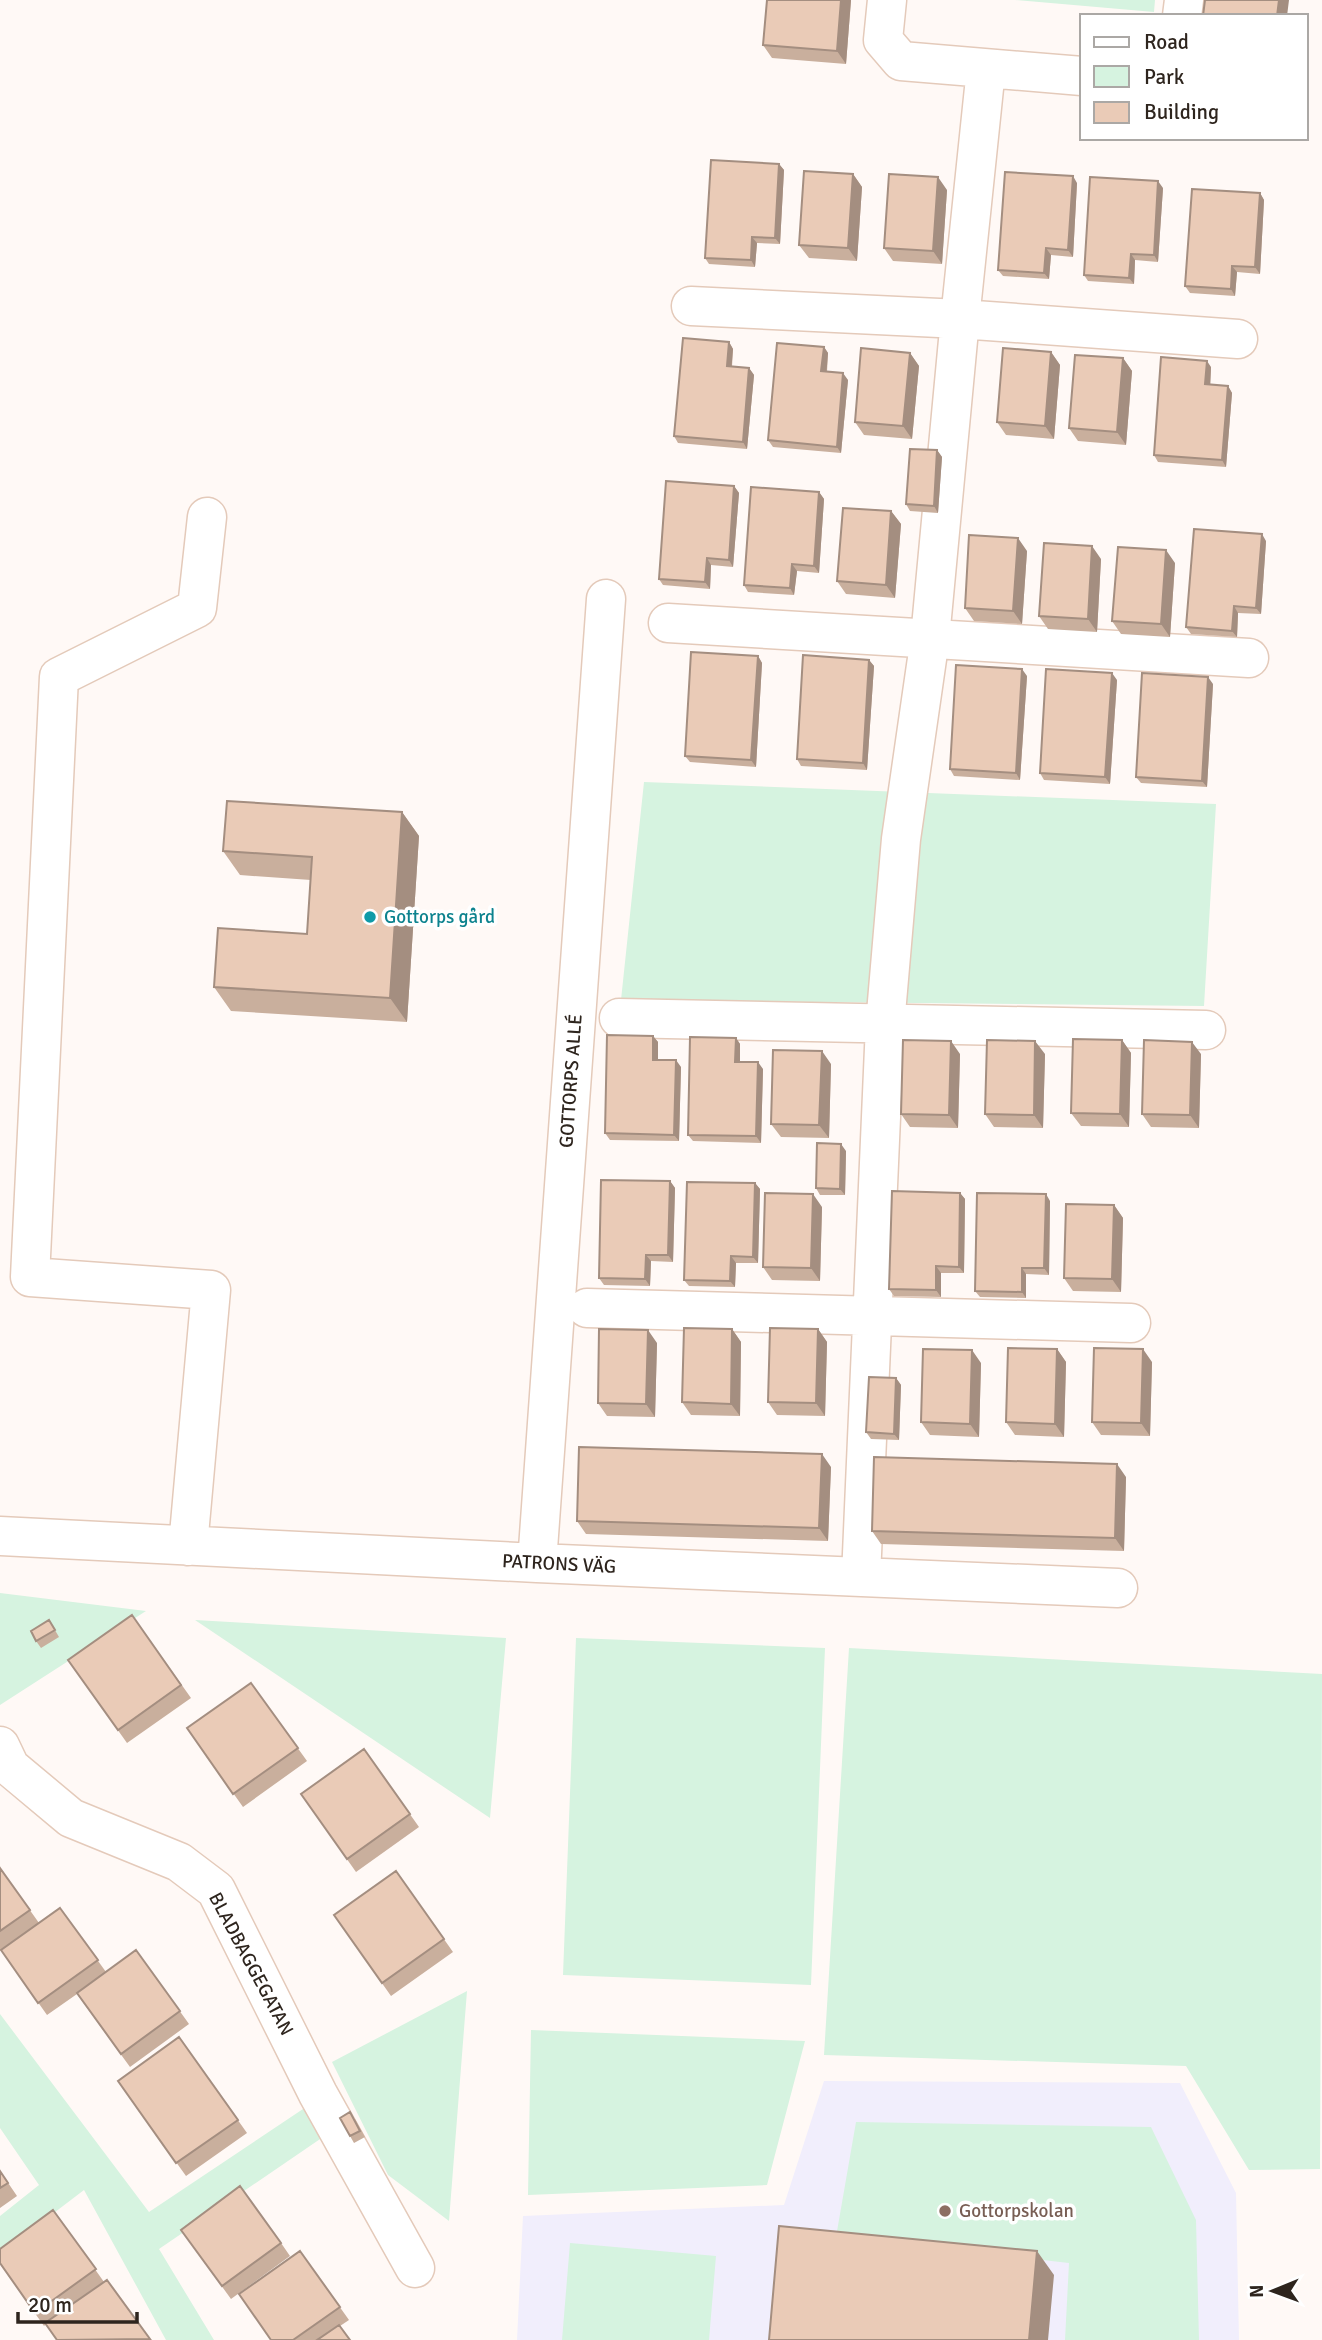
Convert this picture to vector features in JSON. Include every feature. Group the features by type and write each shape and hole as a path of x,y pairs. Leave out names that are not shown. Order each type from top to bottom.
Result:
{"street":[{"path":"887,0 883,40 901,61 1080,76"},
{"path":"861,1577 864,1452 873,1316 885,1025 901,839 930,638 986,69"},
{"path":"691,306 960,319 1238,339"},
{"path":"188,1546 211,1290 15,1276 59,677 197,608 207,517"},
{"name":"GOTTORPS ALLÉ","path":"537,1563 606,599"},
{"path":"668,623 1249,658"},
{"path":"619,1018 1206,1030"},
{"path":"587,1308 1131,1323"},
{"name":"PATRONS VÄG","path":"0,1536 1118,1588"},
{"name":"BLADBAGGEGATAN","path":"3,1762 71,1818 179,1862 216,1890 318,2094 415,2268"}],"shaded area":[{"name":"Gottorpskolan","path":"824,2081 1180,2083 1236,2193 1239,2340 517,2340 523,2216 784,2205"}],"green space":[{"path":"1015,0 1155,0 1154,12"},
{"path":"644,782 1216,804 1204,1006 621,1000"},
{"path":"0,1593 146,1611 0,1705"},
{"path":"195,1620 506,1638 490,1818"},
{"path":"576,1638 825,1648 811,1985 563,1975"},
{"path":"849,1648 1322,1674 1320,2169 1249,2170 1186,2066 824,2055"},
{"path":"467,1991 449,2221 388,2175 332,2062"},
{"path":"0,2014 149,2212 309,2105 326,2135 159,2249 214,2340 166,2340 84,2190 0,2254 0,2216 39,2185 0,2128"},
{"path":"531,2030 805,2041 767,2185 528,2195"},
{"path":"856,2122 1151,2127 1196,2220 1199,2340 1065,2340 1069,2263 836,2237"},
{"path":"570,2243 716,2256 709,2340 562,2340"}],"building":[{"path":"767,0 841,0 837,51 763,45"},
{"path":"1205,0 1279,0 1277,14 1203,14"},
{"path":"711,160 779,164 775,238 752,237 751,260 705,258"},
{"path":"804,171 853,174 848,248 799,245"},
{"path":"1005,172 1073,176 1068,250 1046,248 1044,273 998,270"},
{"path":"889,174 938,177 933,251 884,248"},
{"path":"1090,177 1158,181 1154,255 1131,254 1129,278 1084,275"},
{"path":"1192,189 1260,193 1255,267 1232,266 1231,289 1185,286"},
{"path":"683,338 729,342 727,366 749,368 743,442 674,436"},
{"path":"777,343 824,347 821,371 843,373 837,447 768,440"},
{"path":"861,348 910,353 903,426 855,422"},
{"path":"1003,348 1051,352 1045,426 997,422"},
{"path":"1075,355 1123,358 1117,432 1069,428"},
{"path":"1161,357 1207,361 1205,384 1228,386 1222,460 1154,455"},
{"path":"910,449 937,450 934,506 906,504"},
{"path":"666,481 734,486 729,560 707,558 705,582 659,579"},
{"path":"751,487 819,492 814,566 792,564 790,588 744,585"},
{"path":"843,508 891,511 886,585 837,581"},
{"path":"1194,529 1262,534 1256,608 1234,606 1232,631 1186,627"},
{"path":"969,535 1018,538 1013,611 965,608"},
{"path":"1044,543 1092,546 1088,619 1039,616"},
{"path":"1118,547 1166,550 1161,624 1112,621"},
{"path":"691,652 758,656 751,760 685,756"},
{"path":"803,655 869,660 863,763 797,759"},
{"path":"956,665 1022,669 1016,773 950,769"},
{"path":"1046,669 1112,673 1105,777 1040,773"},
{"path":"1142,673 1208,677 1202,781 1136,777"},
{"name":"Gottorps gård","path":"227,801 402,812 390,998 214,987 218,928 307,934 312,857 223,851"},
{"path":"607,1035 653,1036 653,1060 676,1060 674,1135 605,1133"},
{"path":"690,1037 736,1038 735,1062 758,1062 756,1136 688,1135"},
{"path":"1073,1039 1122,1040 1120,1114 1071,1113"},
{"path":"903,1040 951,1041 949,1115 901,1114"},
{"path":"987,1040 1035,1041 1034,1115 985,1114"},
{"path":"1144,1040 1192,1042 1190,1115 1142,1114"},
{"path":"773,1050 822,1051 819,1125 771,1124"},
{"path":"817,1143 841,1144 840,1189 816,1188"},
{"path":"601,1180 670,1181 668,1255 646,1255 645,1279 599,1278"},
{"path":"687,1182 755,1183 753,1257 731,1256 730,1281 684,1280"},
{"path":"892,1191 960,1193 959,1267 936,1266 936,1290 889,1289"},
{"path":"765,1193 813,1194 811,1268 763,1267"},
{"path":"977,1193 1046,1194 1044,1268 1022,1268 1022,1292 975,1291"},
{"path":"1066,1204 1114,1205 1112,1279 1064,1278"},
{"path":"684,1328 732,1329 731,1404 682,1402"},
{"path":"770,1328 818,1329 816,1403 768,1402"},
{"path":"599,1329 648,1330 646,1404 598,1403"},
{"path":"1008,1348 1057,1349 1055,1424 1006,1422"},
{"path":"1094,1348 1143,1349 1141,1423 1092,1422"},
{"path":"923,1349 972,1350 970,1424 921,1422"},
{"path":"869,1377 896,1378 894,1434 866,1432"},
{"path":"579,1447 822,1454 819,1528 577,1521"},
{"path":"874,1457 1117,1464 1115,1538 872,1531"},
{"path":"132,1615 181,1685 118,1730 68,1660"},
{"path":"49,1620 55,1630 36,1641 31,1631"},
{"path":"251,1683 298,1748 233,1794 187,1728"},
{"path":"364,1749 410,1814 347,1859 301,1794"},
{"path":"0,1868 30,1910 0,1931"},
{"path":"396,1871 444,1939 382,1983 334,1915"},
{"path":"60,1908 98,1960 38,2003 1,1950"},
{"path":"136,1950 180,2011 121,2054 77,1993"},
{"path":"179,2037 238,2120 176,2163 118,2081"},
{"path":"350,2112 360,2131 350,2136 340,2118"},
{"path":"0,2171 8,2183 0,2188"},
{"path":"240,2186 281,2243 222,2286 181,2230"},
{"path":"53,2210 96,2269 35,2313 0,2263 0,2249"},
{"path":"779,2226 1037,2251 1029,2340 769,2340"},
{"path":"300,2251 340,2307 293,2340 271,2340 239,2294"},
{"path":"107,2280 150,2339 57,2340 45,2323"},
{"path":"339,2325 350,2340 317,2340"}],"place":[{"name":"Gottorps gård","path":"370,917"},
{"name":"Gottorpskolan","path":"945,2211"}]}
